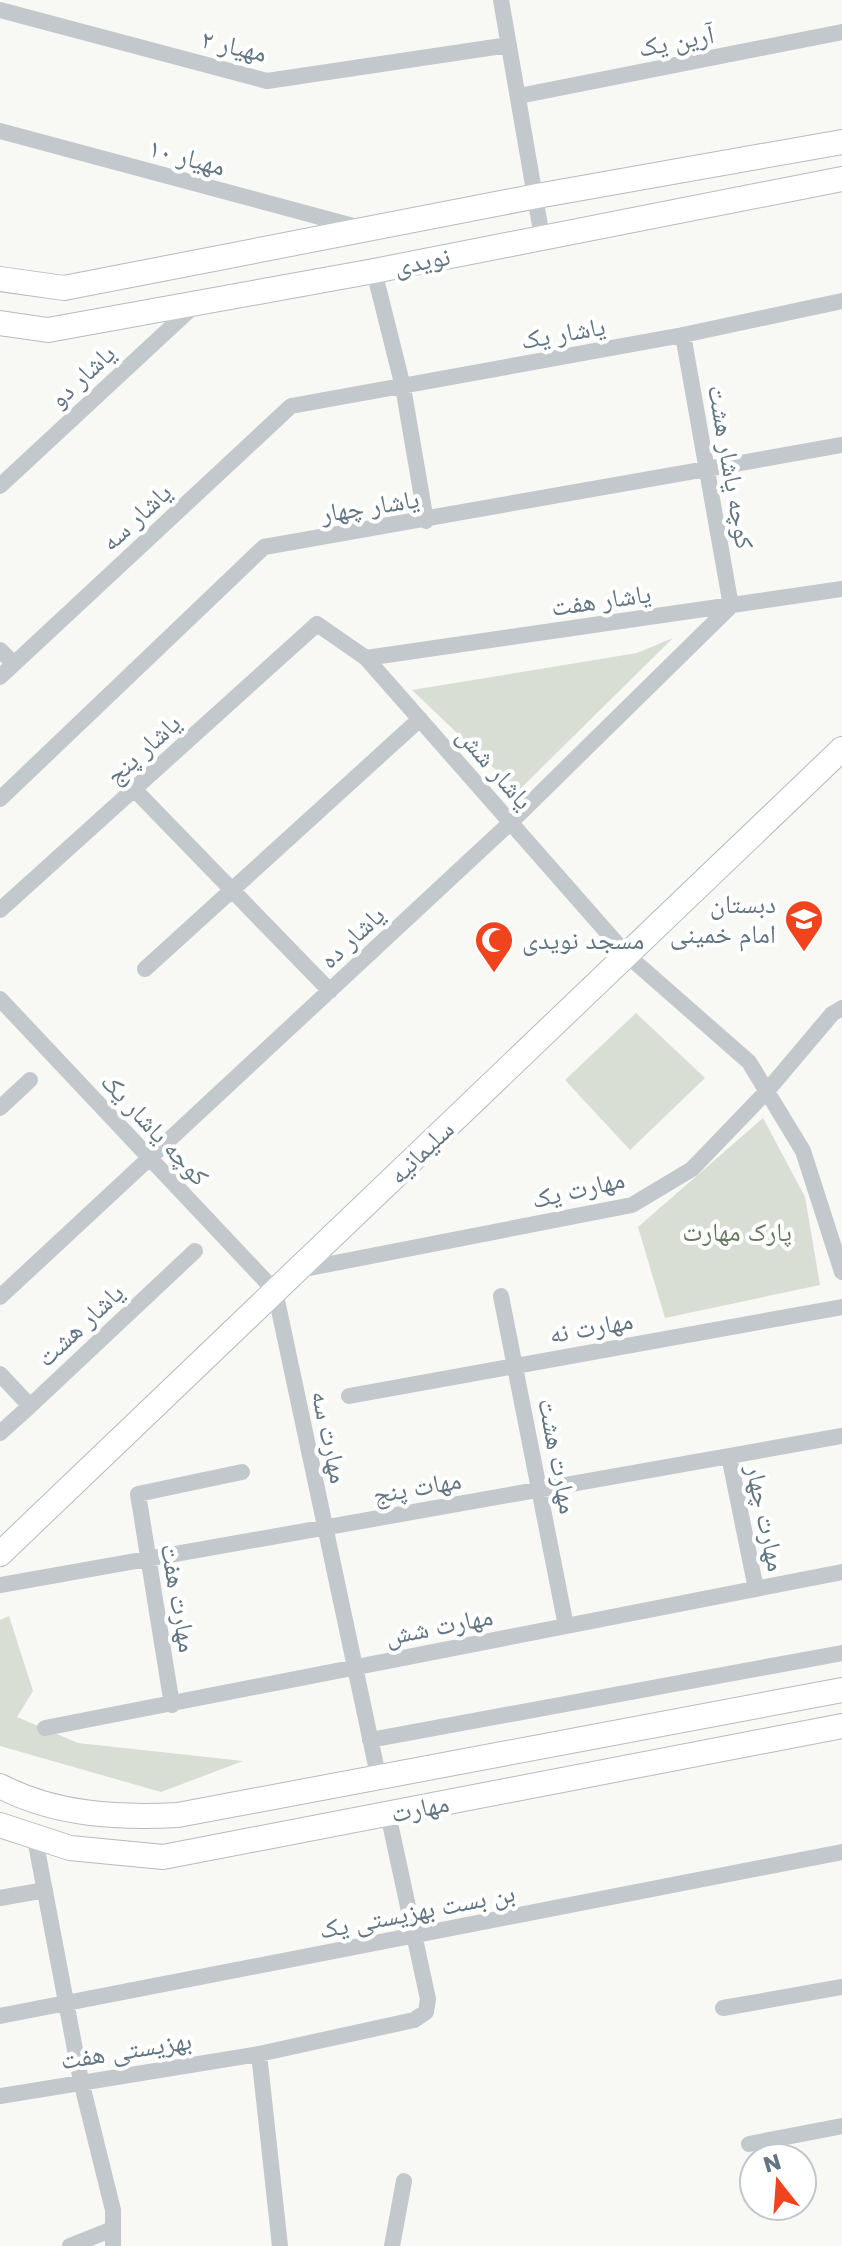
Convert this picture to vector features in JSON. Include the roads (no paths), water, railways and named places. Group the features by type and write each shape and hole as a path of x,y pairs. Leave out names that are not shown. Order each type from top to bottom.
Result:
{"main road":[{"name":"نویدی","path":"0,279 64,288 537,196 842,142"},
{"name":"نویدی","path":"0,323 48,330 374,271 842,179"},
{"name":"سلیمانیه","path":"0,1554 842,749"},
{"name":"مهارت","path":"0,1786 36,1801 125,1818 178,1815 379,1780 842,1690"},
{"name":"مهارت","path":"0,1825 35,1839 119,1855 163,1857 842,1726"},
{"path":"379,1780 388,1814"}],"street":[{"path":"501,0 542,237"},
{"name":"مهیار ۲","path":"0,10 267,81 509,45"},
{"name":"آرین یک","path":"519,96 842,32"},
{"name":"مهیار ۱۰","path":"0,131 362,229"},
{"path":"374,271 403,387 426,521"},
{"name":"یاشار یک","path":"291,406 683,335 842,301"},
{"name":"یاشار دو","path":"0,486 198,303"},
{"name":"کوچه یاشار هشت","path":"683,335 731,606"},
{"name":"یاشار سه","path":"0,677 291,406"},
{"name":"یاشار چهار","path":"0,799 264,547 426,521 842,445"},
{"name":"یاشار هفت","path":"366,658 842,589"},
{"name":"یاشار ده","path":"0,1297 511,822 731,606"},
{"name":"یاشار شش","path":"317,624 366,658 627,955 749,1062 803,1151 836,1222 842,1272"},
{"name":"یاشار پنج","path":"0,910 317,624"},
{"path":"0,650 14,664"},
{"path":"145,969 420,719"},
{"path":"134,789 330,991"},
{"name":"کوچه یاشار یک","path":"0,999 275,1291"},
{"name":"مهارت یک","path":"297,1270 632,1205 692,1169 767,1091 832,1014 842,1008"},
{"path":"0,1108 30,1080"},
{"name":"یاشار هشت","path":"0,1374 30,1406 195,1251"},
{"name":"مهارت سه","path":"275,1291 379,1780"},
{"name":"مهارت هشت","path":"501,1296 566,1626"},
{"name":"مهارت نه","path":"349,1396 842,1307"},
{"path":"0,1433 30,1406"},
{"name":"مهات پنج","path":"0,1585 842,1436"},
{"name":"مهارت چهار","path":"729,1456 756,1589"},
{"name":"مهارت هفت","path":"172,1705 137,1500 143,1492 242,1472"},
{"name":"مهارت شش","path":"45,1728 842,1572"},
{"path":"370,1740 842,1653"},
{"path":"388,1814 415,1936"},
{"path":"35,1839 81,2081 113,2210 113,2238 70,2246"},
{"name":"بن بست بهزیستی یک","path":"0,2016 842,1852"},
{"path":"0,1898 45,1890"},
{"name":"بهزیستی هفت","path":"0,2096 259,2054 414,2020 426,2012 428,1999 415,1936"},
{"path":"723,2008 842,1987"},
{"path":"259,2054 280,2246"},
{"path":"759,2142 842,2126"},
{"path":"392,2246 404,2181"}],"place":[{"name":"دبستان امام خمینی","path":"804,953"},
{"name":"مسجد نویدی","path":"494,974"}],"park label":[{"name":"پارک مهارت","path":"737,1232"}]}
